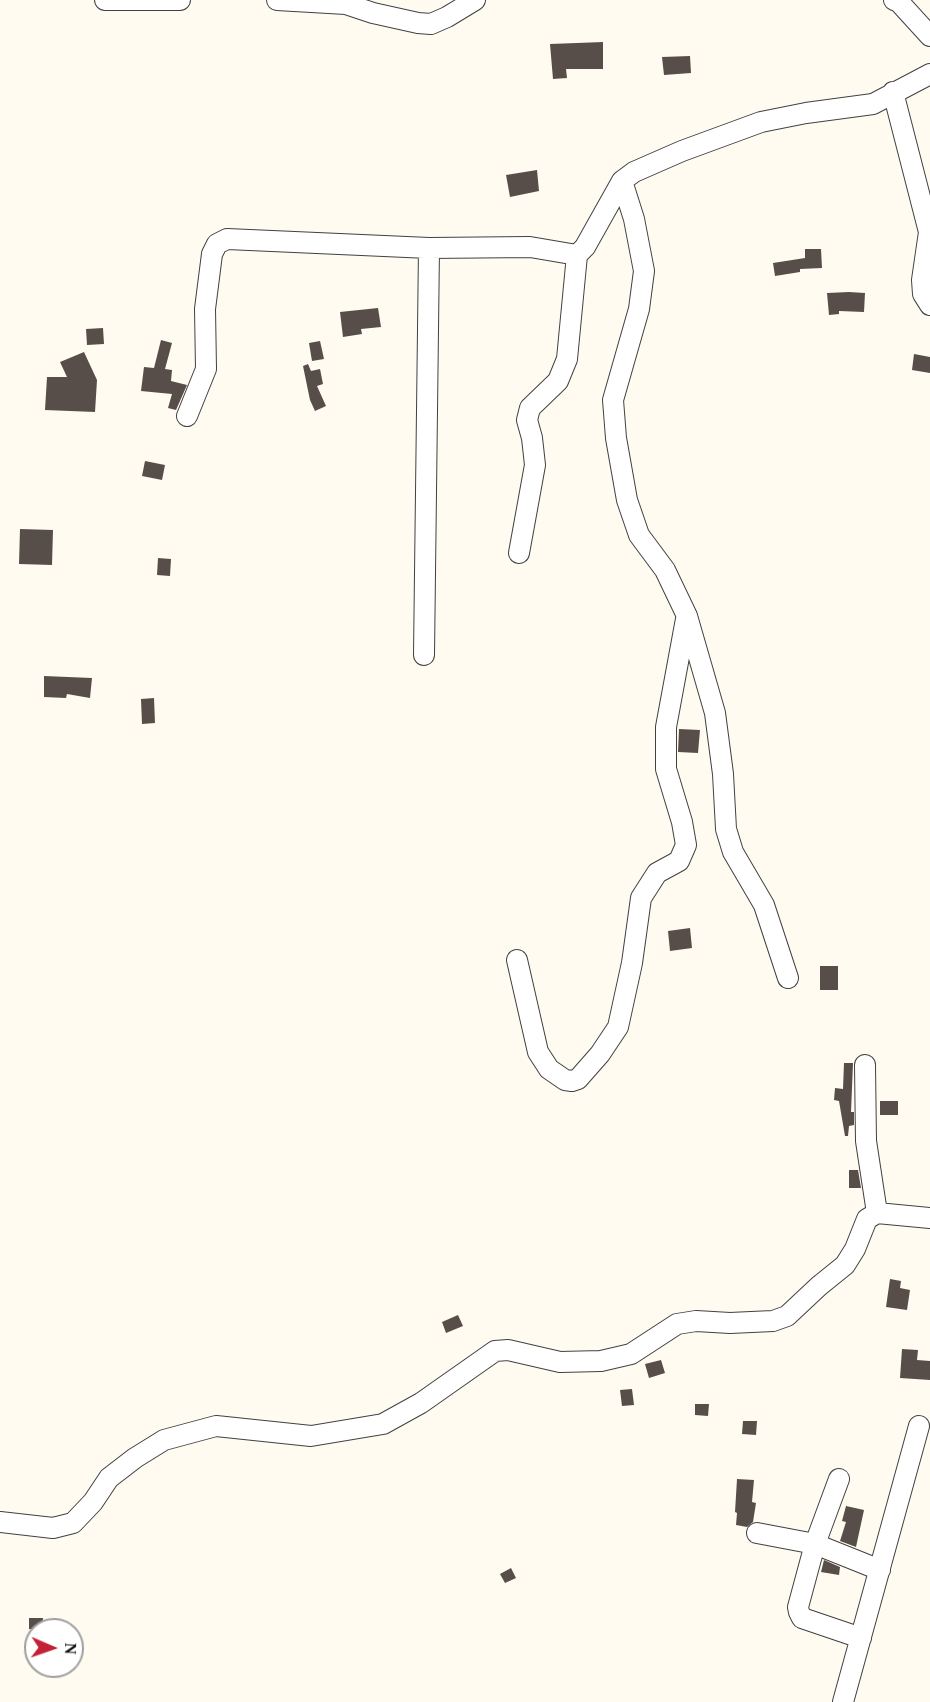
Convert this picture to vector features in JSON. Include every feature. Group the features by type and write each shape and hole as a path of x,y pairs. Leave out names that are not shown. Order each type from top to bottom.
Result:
{"street":[{"path":"105,0 178,0"},
{"path":"276,0 346,4 373,13 431,24 475,0"},
{"path":"894,0 899,2 930,36"},
{"path":"519,554 535,465 527,420 530,408 558,381 567,359 578,255 585,247 622,181 634,172 682,151 761,122 806,112 873,104 930,74"},
{"path":"893,93 929,232 922,280 923,294 930,305"},
{"path":"622,181 634,219 644,271 639,309 613,400 615,438 627,500 639,536 665,570 687,616 715,713 723,774 726,829 733,852 764,905 788,978"},
{"path":"187,416 206,369 205,309 212,254 217,244 226,239 429,248 530,247 578,255"},
{"path":"424,655 429,248"},
{"path":"517,960 538,1052 549,1069 565,1080 578,1079 600,1054 618,1027 632,963 641,897 657,873 679,861 686,845 682,822 666,769 666,727 687,616"},
{"path":"865,1065 866,1141 878,1213"},
{"path":"0,1522 53,1528 73,1523 93,1502 109,1478 135,1458 164,1440 216,1426 311,1436 382,1424 421,1403 495,1351 508,1350 560,1362 601,1361 631,1354 677,1324 773,1321 787,1316 845,1265 855,1249 867,1219 878,1213 930,1218"},
{"path":"843,1702 919,1426"},
{"path":"839,1479 815,1544 798,1612 802,1618 861,1638"},
{"path":"757,1533 815,1544 880,1570"}],"building":[{"path":"603,42 603,69 566,69 567,78 553,79 550,44"},
{"path":"690,56 691,73 664,75 662,57"},
{"path":"537,170 539,191 510,197 506,175"},
{"path":"805,249 821,249 822,268 800,269 800,272 775,276 773,263 805,258"},
{"path":"827,293 865,293 864,312 839,311 839,314 829,315"},
{"path":"378,308 381,327 361,329 362,334 343,337 340,312"},
{"path":"103,328 104,344 87,345 86,329"},
{"path":"161,340 172,343 165,369 172,370 171,381 187,385 176,410 168,408 172,394 141,391 144,367 154,368"},
{"path":"320,341 324,359 312,361 309,343"},
{"path":"84,352 97,380 95,412 45,410 47,377 67,377 60,362"},
{"path":"914,354 930,357 930,373 912,370"},
{"path":"308,364 311,371 320,369 323,384 317,386 326,406 315,411 310,400 303,366"},
{"path":"145,461 165,465 162,480 142,476"},
{"path":"20,529 53,530 52,565 19,564"},
{"path":"158,558 171,559 170,576 157,575"},
{"path":"44,676 92,678 90,698 67,694 66,698 44,697"},
{"path":"154,698 155,723 142,724 141,699"},
{"path":"679,729 700,730 698,753 678,752"},
{"path":"690,928 692,948 670,951 668,931"},
{"path":"820,966 838,966 838,990 820,990"},
{"path":"844,1063 853,1063 851,1112 854,1112 854,1125 849,1126 848,1136 845,1136 839,1101 834,1100 835,1088 843,1089"},
{"path":"880,1101 898,1101 898,1115 880,1115"},
{"path":"849,1170 858,1170 861,1188 849,1188"},
{"path":"890,1279 901,1281 900,1288 910,1290 907,1310 886,1307"},
{"path":"458,1315 463,1326 446,1333 442,1322"},
{"path":"902,1349 918,1350 917,1360 930,1361 930,1380 900,1378"},
{"path":"661,1360 665,1373 649,1378 645,1364"},
{"path":"632,1389 634,1405 622,1406 620,1390"},
{"path":"695,1404 709,1404 708,1416 695,1415"},
{"path":"743,1421 757,1421 756,1435 742,1434"},
{"path":"737,1479 754,1480 752,1502 756,1503 753,1522 747,1527 736,1525"},
{"path":"846,1506 864,1510 856,1547 840,1541 846,1522 842,1521"},
{"path":"824,1560 840,1567 839,1575 821,1572"},
{"path":"511,1568 516,1578 505,1583 500,1574"}]}
